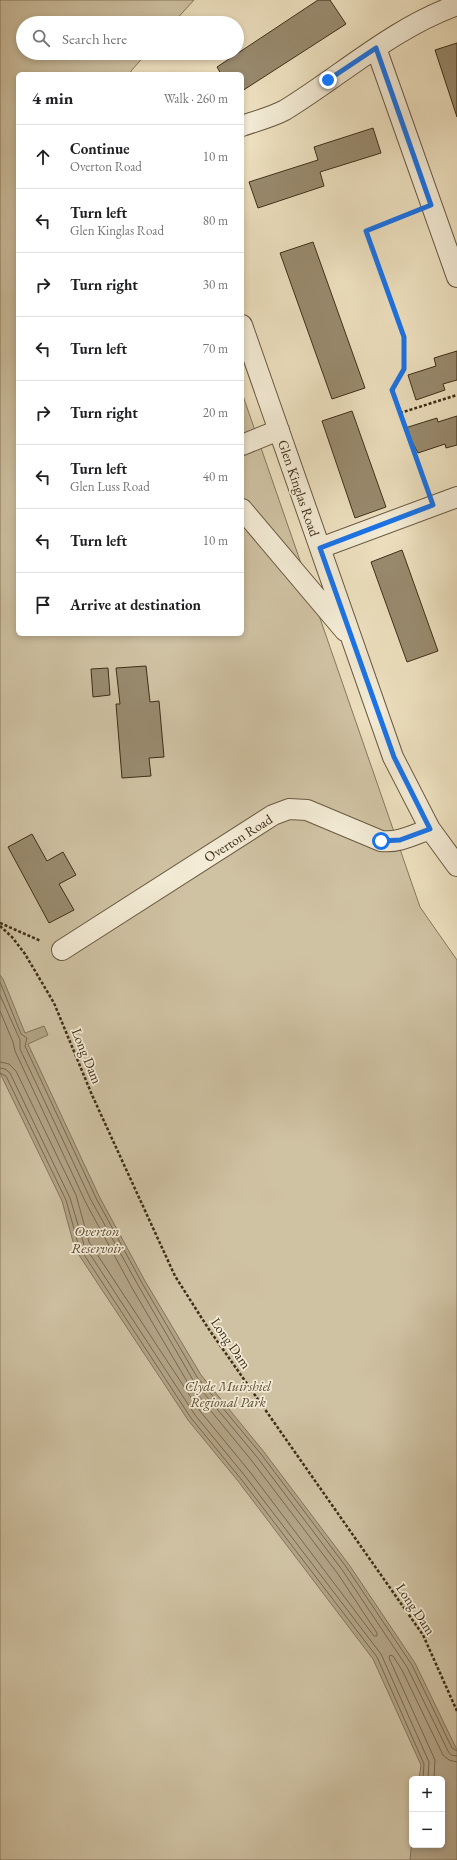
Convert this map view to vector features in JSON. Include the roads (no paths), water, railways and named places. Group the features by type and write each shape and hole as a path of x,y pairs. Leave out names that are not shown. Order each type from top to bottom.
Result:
{"street":[{"path":"244,125 284,110 376,48 440,11 457,5"},
{"path":"376,48 457,277"},
{"name":"Glen Kinglas Road","path":"244,331 394,757 430,829 457,866"},
{"path":"244,444 279,430"},
{"path":"320,548 457,497"},
{"path":"244,511 353,640"},
{"name":"Overton Road","path":"62,950 273,814 289,809 307,810 381,841 390,842 430,829"}],"water":[{"name":"Overton Reservoir","path":"0,975 25,1033 44,1026 48,1035 28,1044 99,1196 145,1281 201,1375 264,1452 350,1566 415,1663 457,1750 457,1860 410,1860 411,1848 445,1848 445,1776 419,1776 421,1765 373,1659 238,1481 188,1420 75,1249 62,1201 0,1073"}],"park label":[{"name":"Clyde Muirshiel Regional Park","path":"228,1394"}]}
